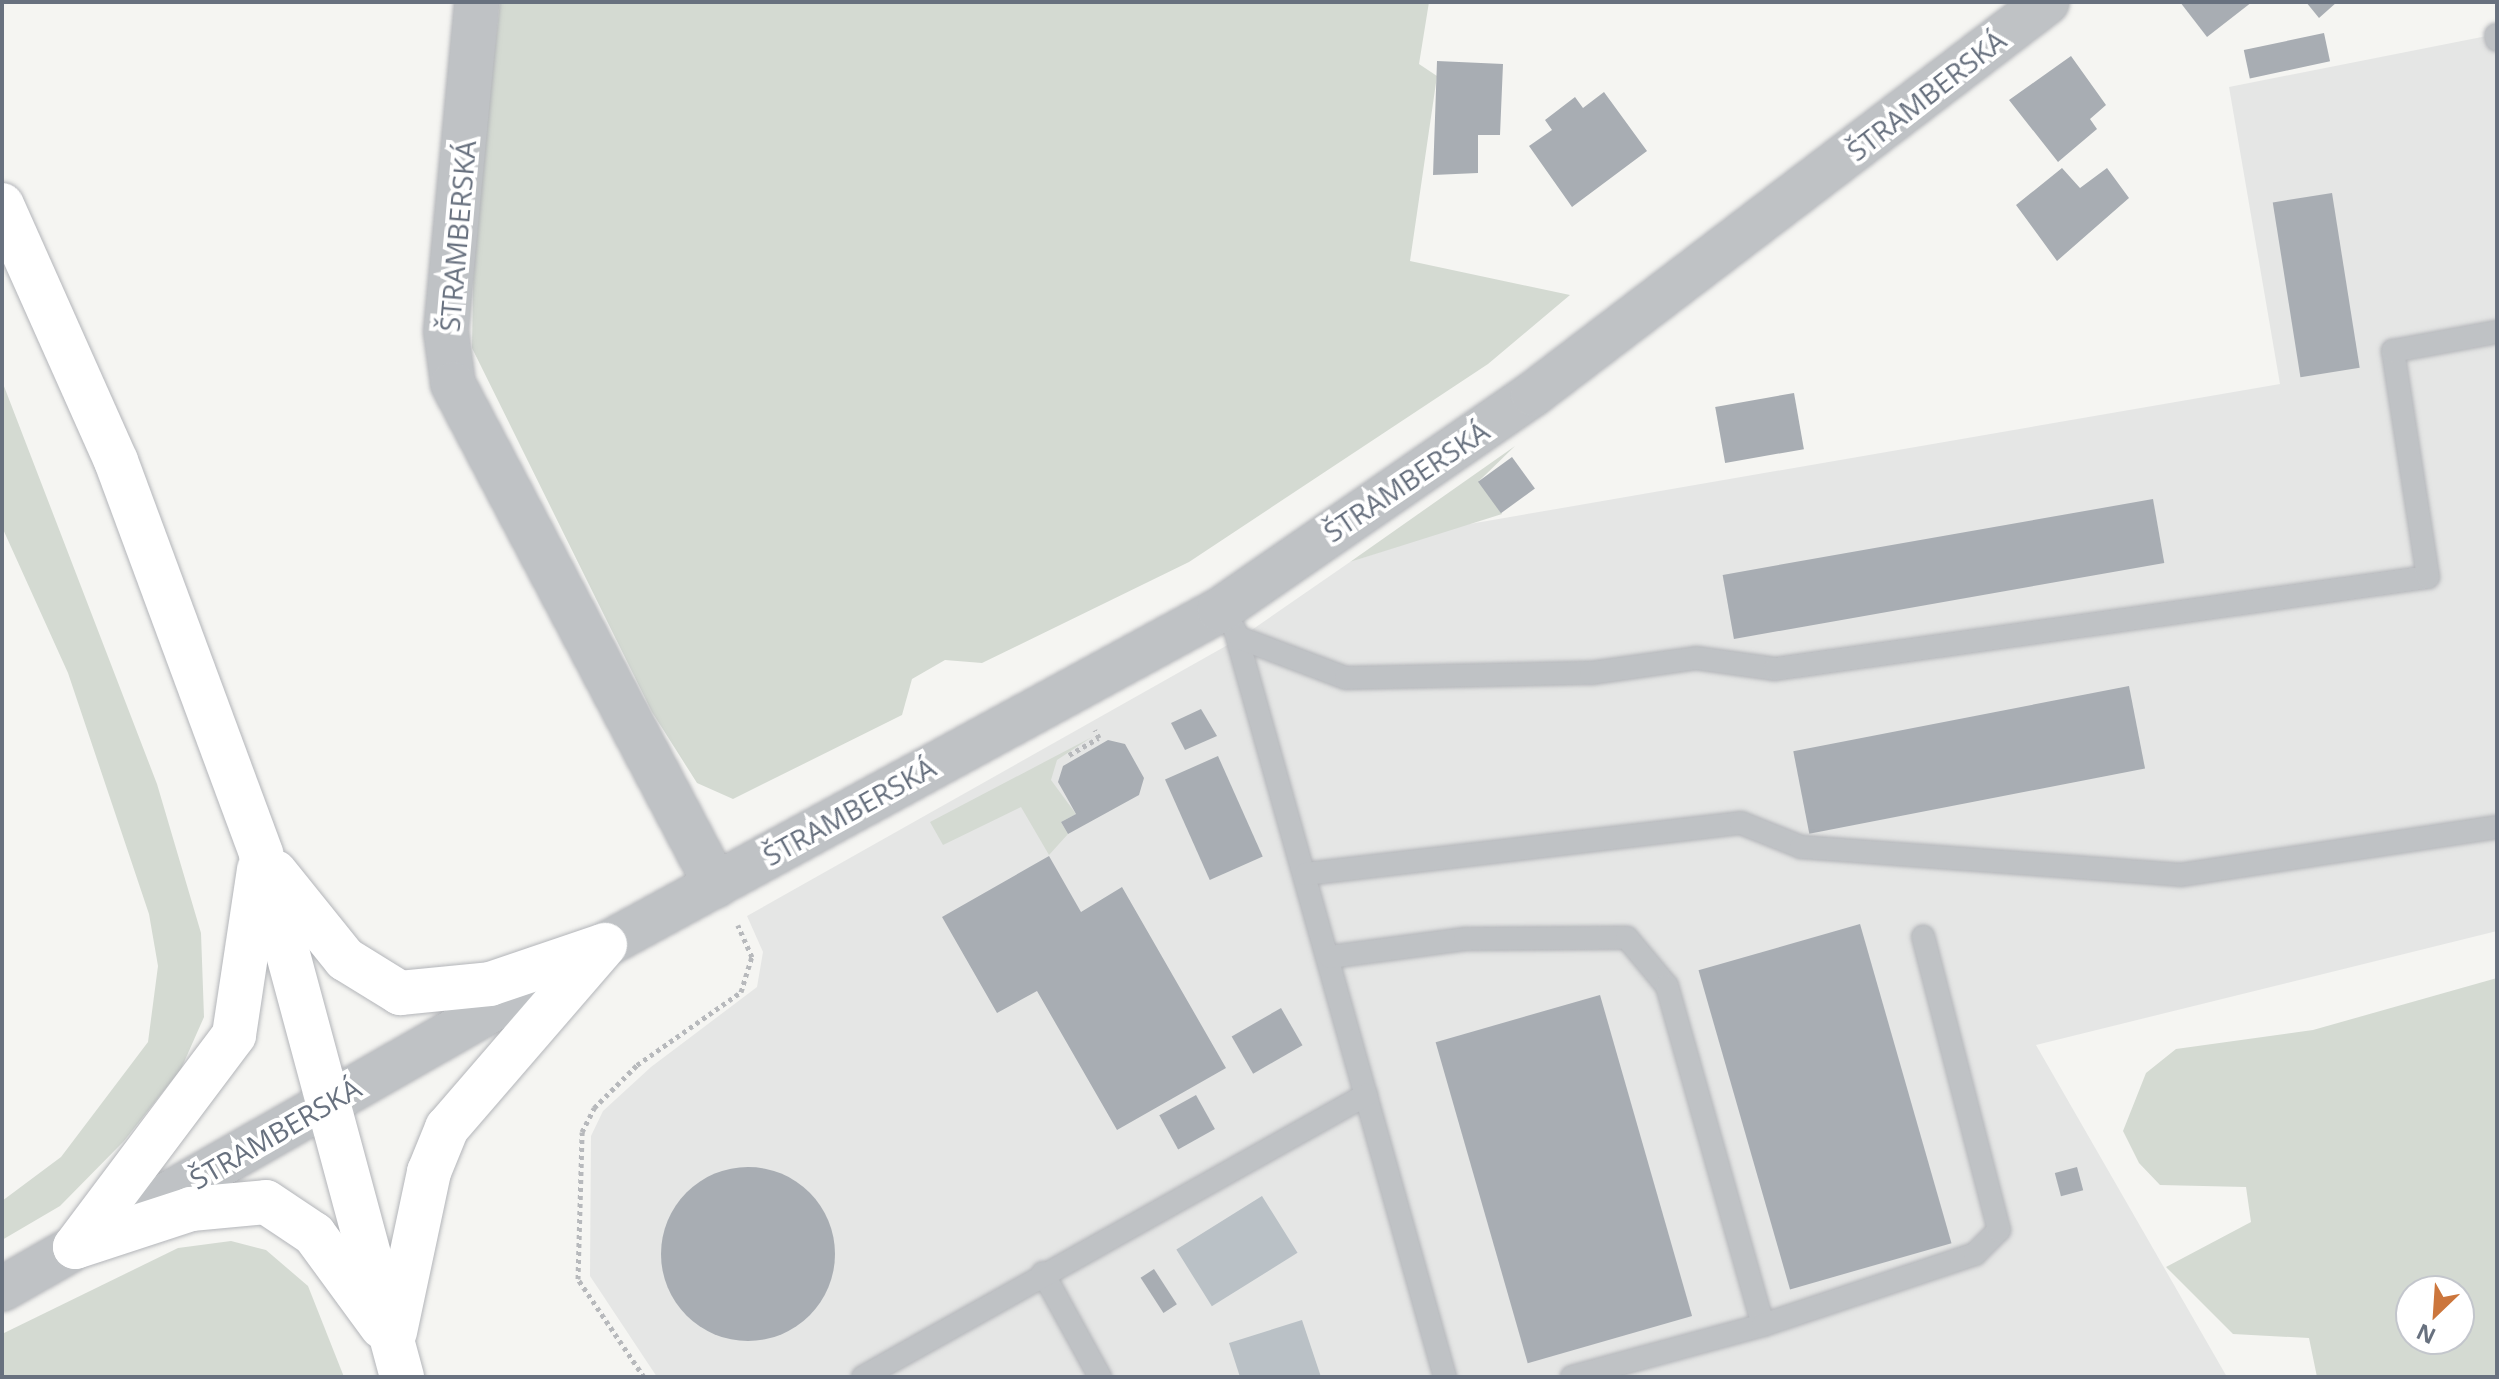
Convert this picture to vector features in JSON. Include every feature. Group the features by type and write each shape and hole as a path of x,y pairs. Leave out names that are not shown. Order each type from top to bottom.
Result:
{"main road":[{"path":"2,205 116,461 261,854 333,1100 398,1359"},
{"path":"261,854 345,959 400,993 490,984 605,945"},
{"path":"75,1247 234,1035 261,854"},
{"path":"398,1359 429,1172 447,1128 605,945"},
{"path":"75,1247 191,1209 266,1202 314,1234 398,1359"}],"street":[{"name":"ŠTRAMBERSKÁ","path":"477,2 446,332 453,384 716,885"},
{"name":"ŠTRAMBERSKÁ","path":"2,1289 605,945 716,885 1230,624 2047,2"}],"lane":[{"path":"1230,624 1346,678 1591,673 1696,658 1775,669 2428,577 2393,351 2497,332"},
{"path":"1230,624 1330,957 1445,1377"},
{"path":"1306,874 1741,823 1801,847 2180,875 2497,827"},
{"path":"1572,1377 1763,1325 1975,1254 1999,1230 1923,937"},
{"path":"1330,957 1465,939 1627,938 1667,986 1763,1325"},
{"path":"863,1377 1043,1273 1366,1095"},
{"path":"1043,1273 1100,1377"}],"path":[{"path":"644,1377 578,1279 582,1132 594,1108 637,1065 731,1001 749,980 749,944 716,885"}],"shaded area":[{"path":"500,2 1429,2 1419,64 1437,76 1410,261 1570,295 1488,364 1189,562 982,663 945,660 912,679 902,715 733,799 697,783 652,712 472,348 474,231"},
{"path":"2497,34 2497,931 2036,1045 2227,1377 657,1377 590,1276 591,1136 603,1111 651,1067 757,987 763,952 747,916 1240,638 1350,562 1458,526 2280,384 2229,87"},
{"path":"2,381 157,784 201,933 204,1017 181,1069 124,1141 60,1206 2,1240 2,1201 61,1157 148,1042 158,966 149,914 68,673 2,527"},
{"path":"1515,446 1479,481 1502,514 1350,562"},
{"path":"1092,737 1057,760 1051,780 1076,814 1061,822 1068,834 1049,855 1021,807 943,845 930,822"},
{"path":"2497,978 2497,1377 2317,1377 2309,1338 2233,1334 2166,1267 2251,1222 2246,1187 2160,1185 2139,1163 2123,1131 2146,1073 2176,1049 2313,1030"},
{"path":"1262,1196 1298,1253 1212,1306 1176,1250"},
{"path":"231,1241 266,1250 308,1286 344,1377 2,1377 2,1334 178,1248"},
{"path":"1302,1320 1321,1377 1240,1377 1229,1343"}],"building":[{"path":"2180,2 2252,2 2207,37"},
{"path":"2306,2 2337,2 2319,18"},
{"path":"2324,33 2330,61 2250,78 2244,50"},
{"path":"2071,56 2106,105 2090,119 2097,129 2058,162 2009,100"},
{"path":"1437,61 1503,64 1500,135 1478,135 1478,173 1433,175"},
{"path":"1604,92 1647,151 1572,207 1529,146 1552,130 1545,120 1575,97 1583,108"},
{"path":"2062,168 2080,188 2107,168 2129,198 2057,261 2016,205"},
{"path":"2332,193 2360,368 2300,377 2273,202"},
{"path":"1794,393 1804,449 1725,463 1715,407"},
{"path":"1512,457 1535,489 1501,513 1478,482"},
{"path":"2153,499 2164,563 1734,639 1723,575"},
{"path":"2129,686 2145,768 1809,834 1793,751"},
{"path":"1201,709 1217,736 1185,750 1171,723"},
{"path":"1108,740 1125,744 1144,778 1139,795 1068,834 1061,822 1076,814 1058,782 1063,766"},
{"path":"1218,756 1263,856 1210,880 1165,780"},
{"path":"1049,856 1081,912 1122,887 1226,1068 1117,1130 1037,991 997,1013 942,917"},
{"path":"1860,924 1952,1243 1790,1289 1699,970"},
{"path":"1600,995 1692,1316 1528,1363 1436,1042"},
{"path":"1281,1008 1302,1045 1253,1074 1232,1036"},
{"path":"1196,1095 1215,1129 1178,1149 1159,1115"},
{"path":"748,1167 781,1173 810,1192 829,1221 835,1254 829,1287 810,1316 781,1335 748,1341 715,1335 686,1316 667,1287 661,1254 667,1221 686,1192 715,1173"},
{"path":"2077,1167 2083,1190 2061,1196 2055,1173"},
{"path":"1154,1269 1177,1304 1163,1313 1141,1278"}]}
